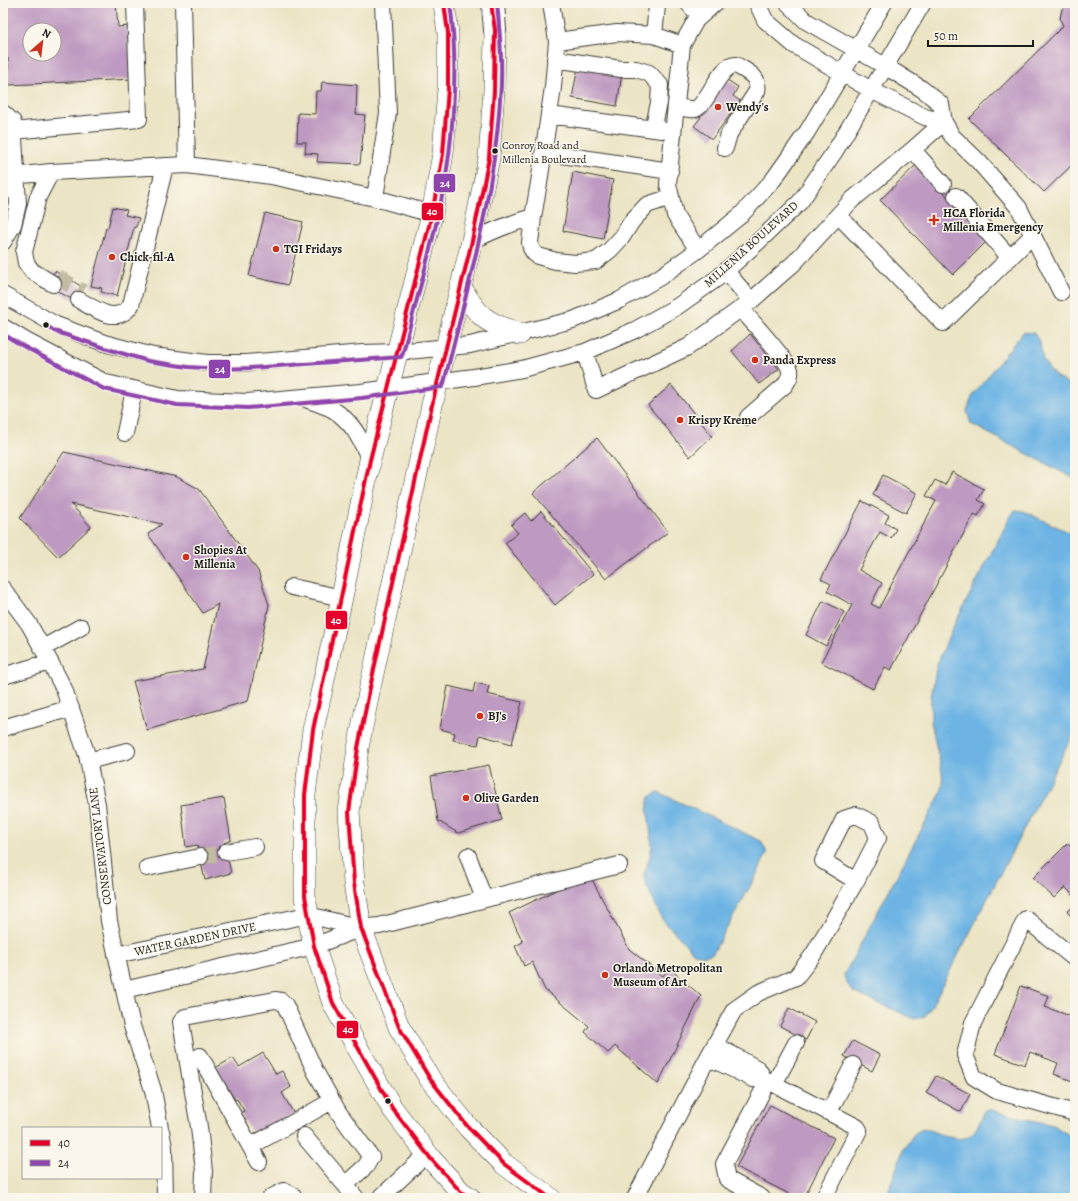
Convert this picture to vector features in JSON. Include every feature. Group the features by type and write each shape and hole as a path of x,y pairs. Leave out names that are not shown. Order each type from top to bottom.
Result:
{"highway":[{"path":"492,3 495,30"}],"main road":[{"path":"444,3 448,33 448,89 443,154 432,214 370,460 313,730 304,795 305,896 314,946 333,1003 392,1108 427,1154 461,1192 470,1198"},
{"path":"495,30 494,92 489,158 472,241 438,382 358,748 349,812 354,883 361,928 399,1027 430,1079 468,1127 504,1164 550,1198"},
{"path":"461,287 470,304 481,316 499,327 520,334"}],"street":[{"path":"13,131 139,119 135,3"},
{"path":"183,3 187,165"},
{"path":"375,198 388,113 383,3"},
{"path":"551,3 556,41 555,58 549,115 533,218 531,248 538,256 556,261 596,261 610,250 622,237 632,221 647,205 671,197"},
{"path":"654,35 656,3"},
{"path":"688,3 700,16"},
{"path":"698,250 675,215 668,184 682,45 696,20 715,3"},
{"path":"757,3 765,20 794,45 871,90 925,117 944,122"},
{"path":"788,3 806,21 886,66 922,89 941,104 944,122 952,136 979,162 1019,208 1061,292"},
{"path":"3,295 56,325 116,347 168,359 207,363 233,363 446,348 470,345 520,334 573,320 620,300 660,277 698,250 741,215 774,180 807,132 884,3"},
{"name":"MILLENIA BOULEVARD","path":"3,327 26,341 106,383 178,399 247,402 438,382 522,369 585,352 635,330 678,306 726,270 800,202 835,151 923,3"},
{"path":"556,41 617,33 654,35 682,45"},
{"path":"555,58 620,69 636,69 649,73 660,85 659,103 653,129"},
{"path":"676,107 692,109 698,107 721,74 733,65 736,65 754,77 758,85 757,91 729,134 725,148"},
{"path":"3,113 13,122 10,176 3,193"},
{"path":"549,115 674,132"},
{"path":"585,352 596,390 688,347 746,305 794,263 852,200 914,150 944,122"},
{"path":"914,150 943,184"},
{"path":"544,151 555,154 670,171"},
{"path":"10,176 51,172 187,165 271,176 375,198 432,214"},
{"path":"83,299 102,312 114,316 122,314 128,310 131,305 165,166"},
{"path":"51,172 38,197 24,252 26,263 32,271 52,280"},
{"path":"3,242 13,225 18,204 10,176"},
{"path":"956,196 1010,258"},
{"path":"838,215 943,322 1033,235"},
{"path":"472,241 495,229 533,218"},
{"path":"726,270 746,305 785,361 790,372 789,378 785,385 748,417"},
{"path":"125,433 134,390"},
{"path":"300,397 331,408 349,422 360,438 370,460"},
{"path":"292,587 342,598"},
{"name":"CONSERVATORY LANE","path":"3,589 29,624 46,655 71,708 88,761 97,804 109,921 116,955"},
{"path":"3,676 46,655 81,627"},
{"path":"3,728 71,708"},
{"path":"88,761 127,751"},
{"path":"226,852 255,847"},
{"path":"468,856 484,900"},
{"path":"147,868 200,857"},
{"path":"124,990 314,946 361,928 379,926 620,865"},
{"path":"635,1198 734,1010 758,993 796,977 813,955 856,881"},
{"path":"308,915 361,928"},
{"name":"WATER GARDEN DRIVE","path":"116,955 308,915"},
{"path":"1075,959 1026,919 973,1023 965,1055 974,1077 997,1090 1075,1113"},
{"path":"116,955 132,1026 153,1090 161,1127"},
{"path":"203,1198 204,1170 199,1127 181,1022 185,1017 276,1000 281,1001 288,1010 315,1071 339,1113 370,1157 366,1166 345,1185"},
{"path":"762,1198 727,1179 724,1164 769,1081 796,1043"},
{"path":"715,1045 758,1069 769,1081 857,1127 859,1130 824,1198"},
{"path":"200,1056 259,1162"},
{"path":"706,1061 716,1061 753,1079 769,1081"},
{"path":"829,1112 853,1065"},
{"path":"251,1146 332,1101"},
{"path":"162,1135 164,1148 165,1198"},
{"path":"304,1136 356,1198"},
{"path":"380,1198 427,1154"},
{"path":"270,1198 284,1191 292,1195 294,1198"}],"water":[{"path":"1023,332 1034,333 1040,343 1043,360 1054,375 1075,388 1075,479 971,424 967,411 972,397"},
{"path":"1015,510 1023,511 1075,535 1075,731 931,1007 925,1016 915,1019 853,992 846,982 844,975 941,793 943,784 942,772 931,722 931,697 937,664 953,627"},
{"path":"658,792 761,841 767,853 713,953 704,956 694,953 662,919 645,882 644,874 652,846 648,801 650,797"},
{"path":"986,1109 1053,1125 1075,1139 1075,1198 886,1198 903,1150 914,1134 924,1128 948,1137 967,1137 972,1134"}],"building":[{"path":"3,3 116,3 118,27 129,26 133,79 9,85 8,58 3,59"},
{"path":"1068,4 1075,4 1075,162 1044,192 969,119 1063,26 1060,19 1062,9"},
{"path":"578,67 622,73 617,106 572,98"},
{"name":"Wendy's","path":"724,78 738,87 733,96 740,101 712,139 694,126 701,117 697,114"},
{"path":"322,82 357,85 356,114 365,115 360,164 317,162 318,154 305,153 306,142 297,142 298,113 315,114 316,91 321,91"},
{"name":"HCA Florida Millenia Emergency","path":"916,165 989,239 953,275 880,200"},
{"path":"573,172 613,180 603,239 563,231"},
{"name":"Chick-fil-A","path":"113,207 127,210 125,215 139,218 136,227 134,227 117,296 101,292 102,288 91,286"},
{"name":"TGI Fridays","path":"265,213 303,222 288,285 249,276"},
{"path":"55,271 81,286 73,300 47,285"},
{"name":"Panda Express","path":"750,334 779,369 759,384 732,351"},
{"name":"Krispy Kreme","path":"671,385 712,436 690,457 648,405"},
{"path":"597,438 668,532 606,579 533,493"},
{"path":"64,452 177,477 199,489 258,571 269,605 248,701 147,730 133,681 203,669 218,604 203,613 148,534 162,524 71,504 91,527 58,557 20,518"},
{"path":"952,472 984,489 978,500 985,504 978,516 974,514 891,670 885,667 873,689 821,662 852,605 827,591 831,584 821,579 862,501 889,515 885,523 896,529 891,538 880,532 859,570 882,583 871,604 879,608 936,501 926,496 935,480 945,485"},
{"path":"883,475 917,493 906,513 873,495"},
{"path":"541,511 593,574 555,605 505,543 518,533 511,525 525,513 531,521"},
{"path":"823,601 844,612 826,646 806,635"},
{"name":"BJ's","path":"475,683 489,686 487,694 522,702 512,744 480,735 478,745 453,740 455,733 440,729 448,686 473,692"},
{"name":"Olive Garden","path":"489,765 502,820 458,833 438,821 431,776"},
{"path":"224,798 231,840 224,843 231,873 205,880 197,845 186,847 181,805"},
{"path":"1068,843 1075,850 1075,897 1065,887 1054,898 1033,878"},
{"path":"589,874 629,949 663,976 669,968 701,996 658,1084 615,1046 608,1053 585,1032 589,1026 545,990 532,962 524,966 515,946 523,942 509,913"},
{"path":"1075,905 1075,920 1067,912"},
{"path":"1021,986 1049,996 1045,1007 1073,1017 1075,1011 1075,1082 1054,1074 1058,1063 1030,1052 1025,1065 995,1054"},
{"path":"789,1008 815,1022 806,1040 780,1026"},
{"path":"853,1041 880,1055 872,1071 844,1056"},
{"path":"263,1053 276,1074 282,1071 291,1087 282,1093 294,1114 258,1136 256,1132 253,1134 240,1113 244,1111 237,1099 235,1100 215,1068 233,1058 239,1067"},
{"path":"936,1076 970,1094 961,1112 926,1093"},
{"path":"770,1105 834,1138 804,1198 797,1198 736,1167"}],"tunnel":[{"path":"57,277 83,292"},
{"path":"200,857 226,852"}],"transit line":[{"name":"40","path":"444,3 448,33 448,89 443,154 432,214 370,460 313,730 305,795 305,896 314,946 333,1003 392,1108 431,1159 461,1192 470,1198"},
{"name":"24","path":"46,325 54,331 148,361 188,367 219,369 250,368 401,357 435,230 449,155 453,117 454,79 454,41 450,3"},
{"name":"40","path":"491,3 495,30 494,91 489,158 472,241 432,405 369,692 358,748 349,812 354,883 361,928 399,1027 430,1079 468,1127 504,1164 550,1198"},
{"name":"24","path":"3,334 104,389 177,405 248,408 362,398 442,387 470,278 486,208 492,172 497,136 501,76 497,3"}],"place":[{"name":"Wendy's","path":"718,107"},
{"name":"Conroy Road and Millenia Boulevard","path":"495,151"},
{"name":"HCA Florida Millenia Emergency","path":"934,220"},
{"name":"TGI Fridays","path":"276,249"},
{"name":"Chick-fil-A","path":"112,257"},
{"name":"Panda Express","path":"755,360"},
{"name":"Krispy Kreme","path":"680,420"},
{"name":"Shopies At Millenia","path":"186,557"},
{"name":"BJ's","path":"480,716"},
{"name":"Olive Garden","path":"466,798"},
{"name":"Orlando Metropolitan Museum of Art","path":"605,975"}]}
